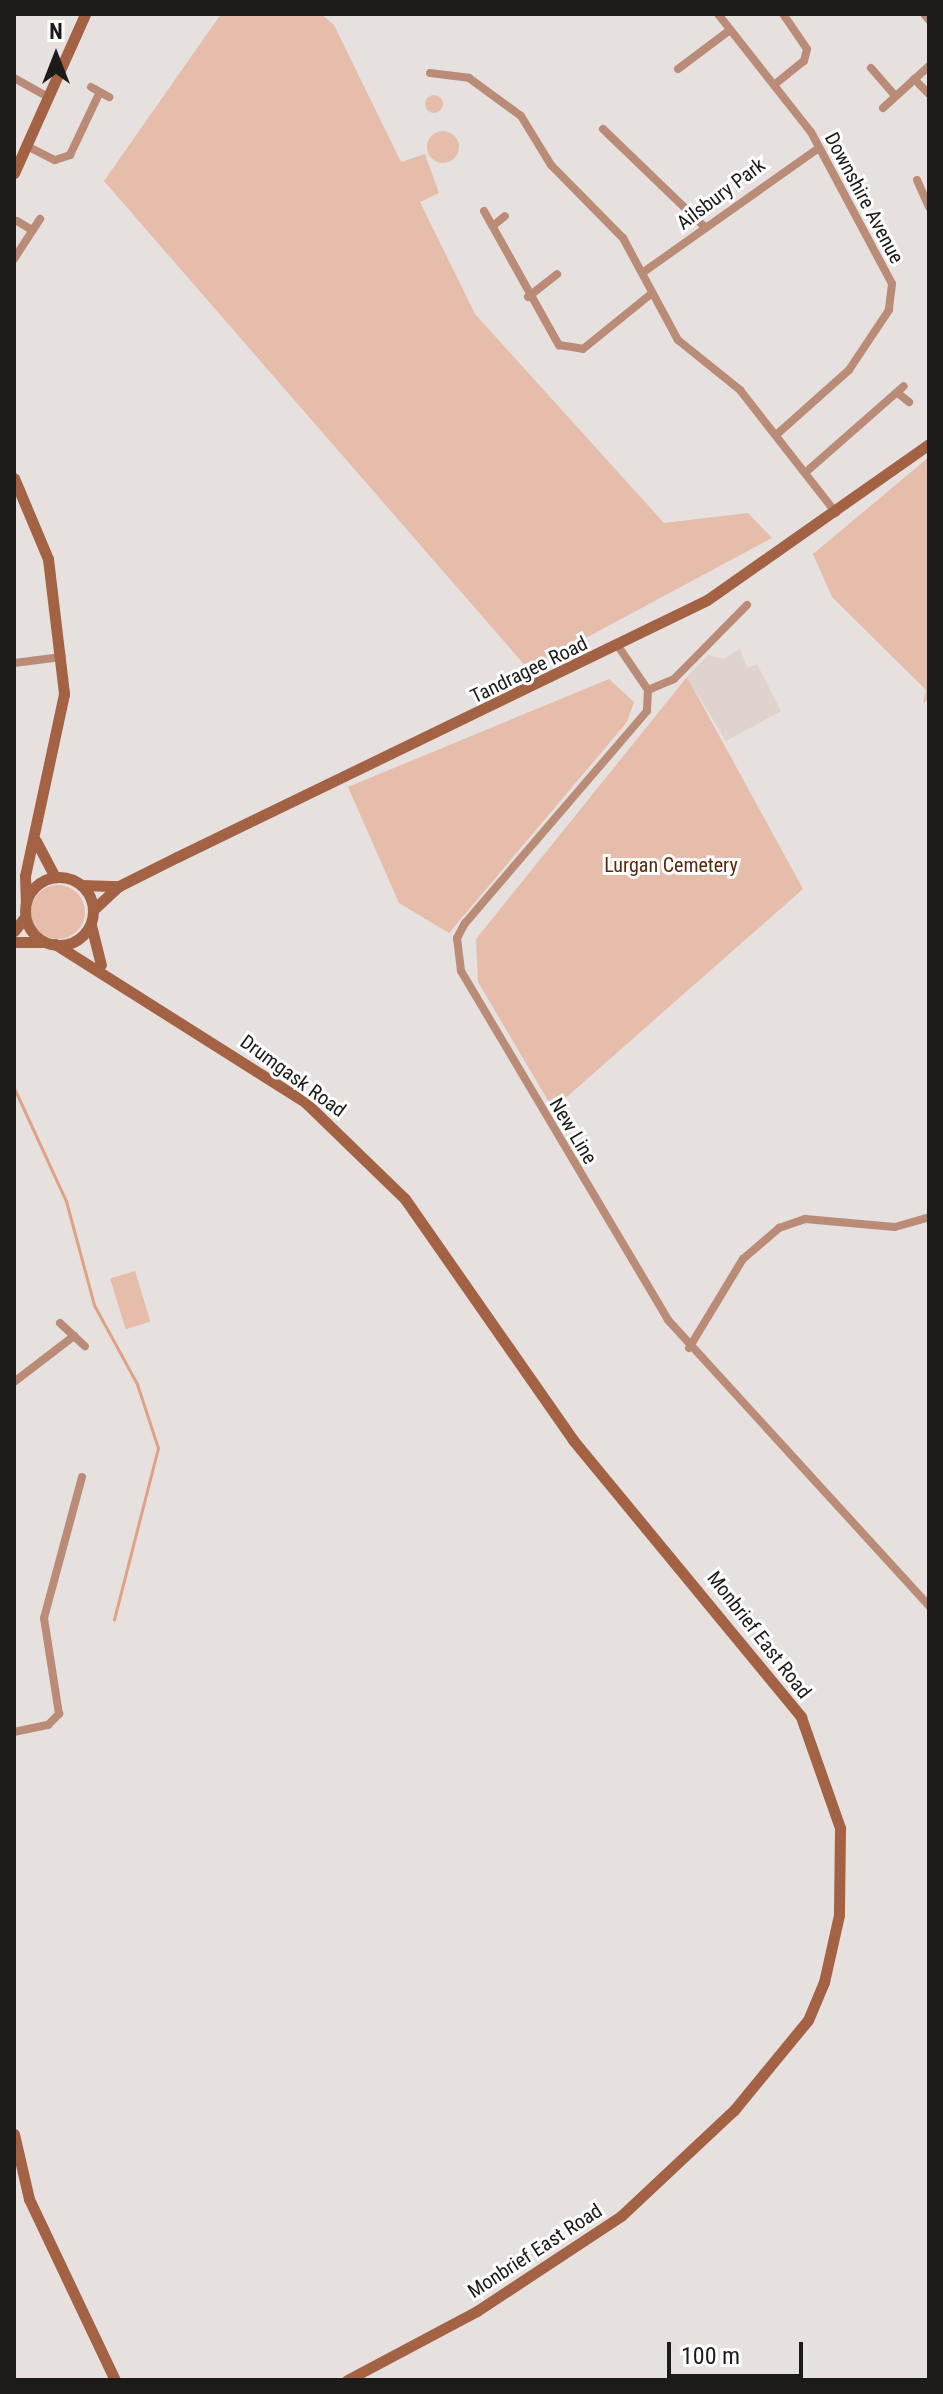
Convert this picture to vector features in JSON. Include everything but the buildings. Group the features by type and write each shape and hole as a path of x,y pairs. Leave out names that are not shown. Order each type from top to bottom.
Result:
{"street":[{"path":"15,168 85,14"},
{"name":"Downshire Avenue","path":"718,14 819,148 892,284 892,300 838,384 776,435"},
{"path":"774,85 804,61 807,49 783,14"},
{"path":"924,14 929,20"},
{"path":"678,69 730,30"},
{"path":"883,108 929,66"},
{"path":"871,68 895,96"},
{"path":"430,73 469,78 521,116 551,165 645,271 651,294 678,340 740,390 836,513"},
{"path":"14,78 47,96"},
{"path":"914,79 929,94"},
{"path":"91,87 98,96 109,97"},
{"path":"65,170 63,160 98,96"},
{"path":"603,129 705,227"},
{"path":"27,146 63,160"},
{"name":"Ailsbury Park","path":"645,271 819,148"},
{"path":"917,180 929,207"},
{"path":"484,211 494,225 528,297 559,345 573,352 651,294"},
{"path":"494,225 505,216"},
{"path":"14,259 40,219"},
{"path":"17,221 32,230"},
{"path":"528,297 557,274"},
{"path":"806,472 902,390 909,402"},
{"name":"Tandragee Road","path":"92,915 119,886 618,646 765,565 929,444"},
{"path":"14,478 48,559 62,657 61,722 36,840 25,917 14,931"},
{"path":"618,646 648,690 674,679 747,605"},
{"path":"14,663 62,657"},
{"name":"New Line","path":"648,690 647,711 465,923 456,954 550,1124 689,1348 929,1606"},
{"path":"36,840 55,877"},
{"path":"26,902 39,883 55,877 81,885 92,915 91,946 108,973"},
{"name":"Tandragee Road","path":"81,885 119,886"},
{"path":"14,942 52,944 80,937 92,915"},
{"path":"25,917 52,944"},
{"name":"Drumgask Road","path":"52,944 108,973 305,1102 422,1219 434,1236"},
{"path":"689,1348 743,1259 779,1228 805,1219 895,1227 929,1217"},
{"name":"Monbrief East Road","path":"347,2380 477,2311 621,2216 734,2110 808,2020 839,1915 840,1828 801,1717 573,1440 434,1236"},
{"path":"60,1323 85,1346"},
{"path":"14,1382 74,1336"},
{"path":"14,1732 48,1725 59,1714 44,1618 82,1477"},
{"path":"14,2134 29,2199 115,2380"}],"shaded area":[{"path":"740,649 747,668 757,664 781,711 726,741 687,677 708,655 723,659"}],"green space":[{"path":"221,14 321,14 334,25 401,162 425,154 439,193 420,202 475,314 664,523 748,513 772,538 528,669 104,181"},
{"path":"434,95 443,104 434,113 425,104"},
{"path":"443,131 454,136 459,147 454,158 443,163 432,158 427,147 432,136"},
{"path":"929,457 929,699 923,703 926,690 832,597 813,554"},
{"name":"Lurgan Cemetery","path":"687,677 803,889 553,1109 478,982 476,939"},
{"path":"609,679 634,702 627,722 449,933 399,903 348,787"},
{"path":"58,885 77,893 85,912 77,931 58,939 39,931 31,912 39,893"},
{"path":"135,1271 150,1322 126,1329 110,1279"}],"waterway":[{"path":"14,1088 66,1201 94,1305 137,1384 158,1448 114,1619"}]}
